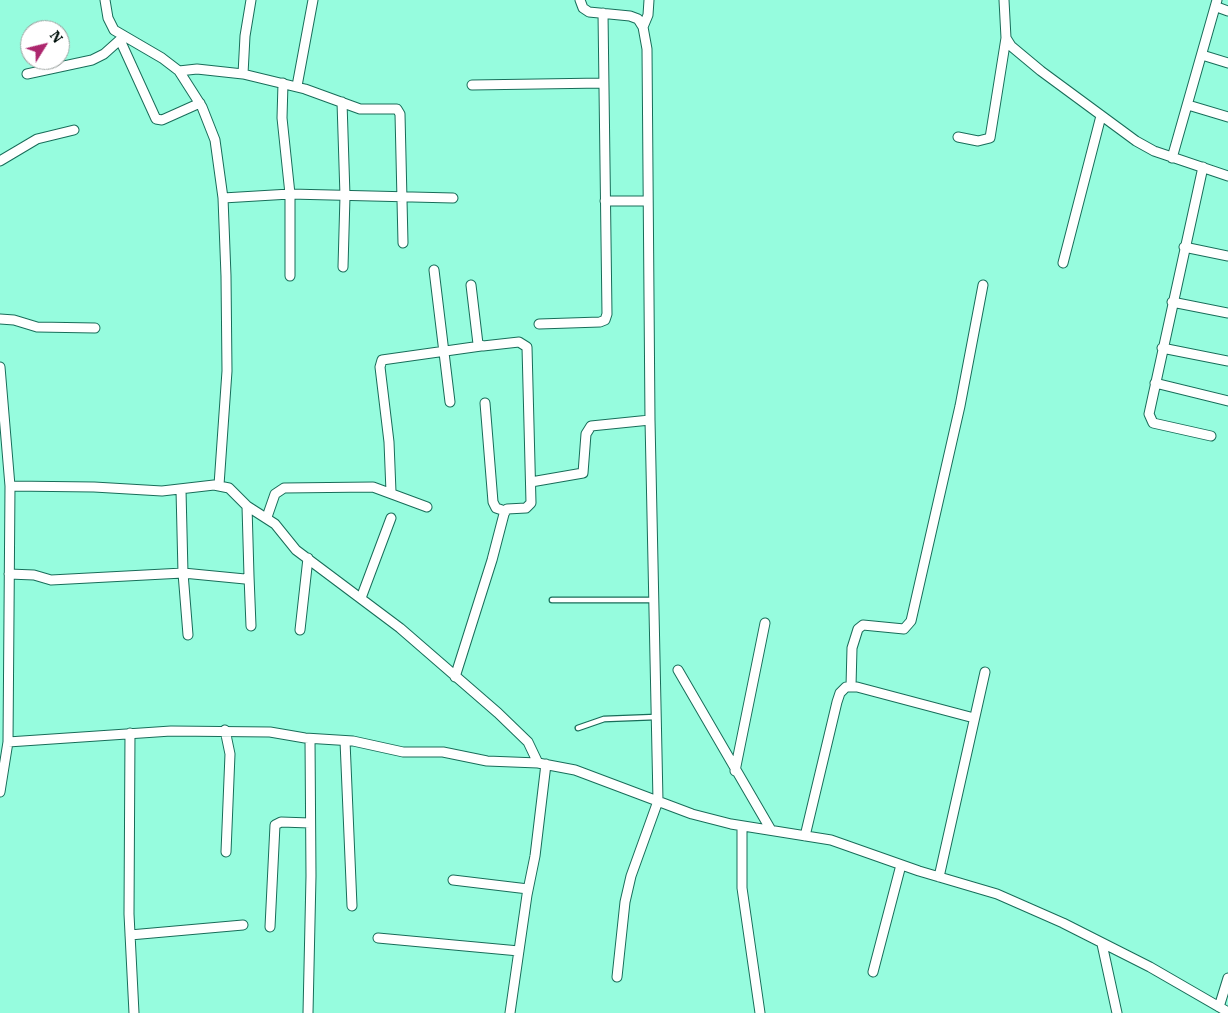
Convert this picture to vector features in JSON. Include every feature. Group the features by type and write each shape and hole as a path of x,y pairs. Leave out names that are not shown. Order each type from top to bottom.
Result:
{"street":[{"path":"105,0 110,24 122,39 156,120 162,120 200,103"},
{"path":"243,74 245,36 251,0"},
{"path":"297,86 313,0"},
{"path":"580,0 583,8 589,12 630,16 638,19 643,27 647,49 650,420 658,801 631,876 625,902 617,977"},
{"path":"643,27 648,15 649,0"},
{"path":"958,137 978,141 990,138 1006,38 1004,0"},
{"path":"1172,158 1217,3 1228,10"},
{"path":"539,324 600,322 605,320 607,314 603,13"},
{"path":"1006,38 1019,52 1136,141 1172,158 1228,176"},
{"path":"122,39 162,58 179,71 200,103 216,140 224,198 227,371 220,485"},
{"path":"27,74 92,60 122,39"},
{"path":"1202,55 1228,63"},
{"path":"179,71 197,69 243,74 297,86 368,110 393,108 399,110 403,243"},
{"path":"283,83 282,118 290,194 290,276"},
{"path":"472,85 604,83"},
{"path":"342,102 345,196 344,267"},
{"path":"1188,105 1228,117"},
{"path":"1063,263 1101,116"},
{"path":"0,161 37,139 74,130"},
{"path":"1202,168 1149,414 1153,423 1211,436"},
{"path":"224,198 290,194 453,198"},
{"path":"605,201 648,201"},
{"path":"1184,247 1228,256"},
{"path":"434,270 450,402"},
{"path":"472,285 478,342 481,346"},
{"path":"851,686 852,648 858,629 863,625 904,629 911,621 960,406 983,285"},
{"path":"1172,302 1228,313"},
{"path":"0,319 14,320 37,328 95,328"},
{"path":"391,492 380,362 385,358 519,342 527,347 531,503 528,507 510,508 505,511 492,560 455,676"},
{"path":"1162,348 1228,361"},
{"path":"0,367 3,444 10,486 6,579 8,742 0,792"},
{"path":"1155,383 1228,401"},
{"path":"485,403 493,502 496,508 505,511"},
{"path":"531,482 578,476 583,473 586,434 591,426 650,420"},
{"path":"10,486 181,490 220,485 234,491 247,506 267,517 296,550 400,628 528,742 542,764 535,856 528,889 510,1013"},
{"path":"267,517 275,494 284,488 363,486 391,492 427,507"},
{"path":"181,490 183,573 188,635"},
{"path":"247,506 251,626"},
{"path":"361,598 391,518"},
{"path":"300,630 308,558"},
{"path":"6,579 34,575 51,580 183,573 242,579 248,576"},
{"path":"735,771 765,623"},
{"path":"678,670 771,830"},
{"path":"939,877 985,672"},
{"path":"805,836 840,693 851,686 974,718"},
{"path":"8,742 130,733 225,730 270,732 310,739 345,741 403,752 443,752 487,761 542,764 575,770 692,814 746,826 831,840 939,877 997,894 1150,967 1228,1012"},
{"path":"225,730 230,754 226,852"},
{"path":"130,733 130,935 134,1013"},
{"path":"308,1013 310,739"},
{"path":"345,741 352,906"},
{"path":"270,927 275,825 281,822 310,823"},
{"path":"746,826 742,888 760,1013"},
{"path":"873,972 901,864"},
{"path":"452,880 528,889"},
{"path":"130,935 243,925"},
{"path":"378,938 519,951"},
{"path":"1102,944 1117,1013"},
{"path":"1219,1007 1228,978"}],"lane":[{"path":"552,600 654,600"},
{"path":"578,728 604,719 656,717"}]}
